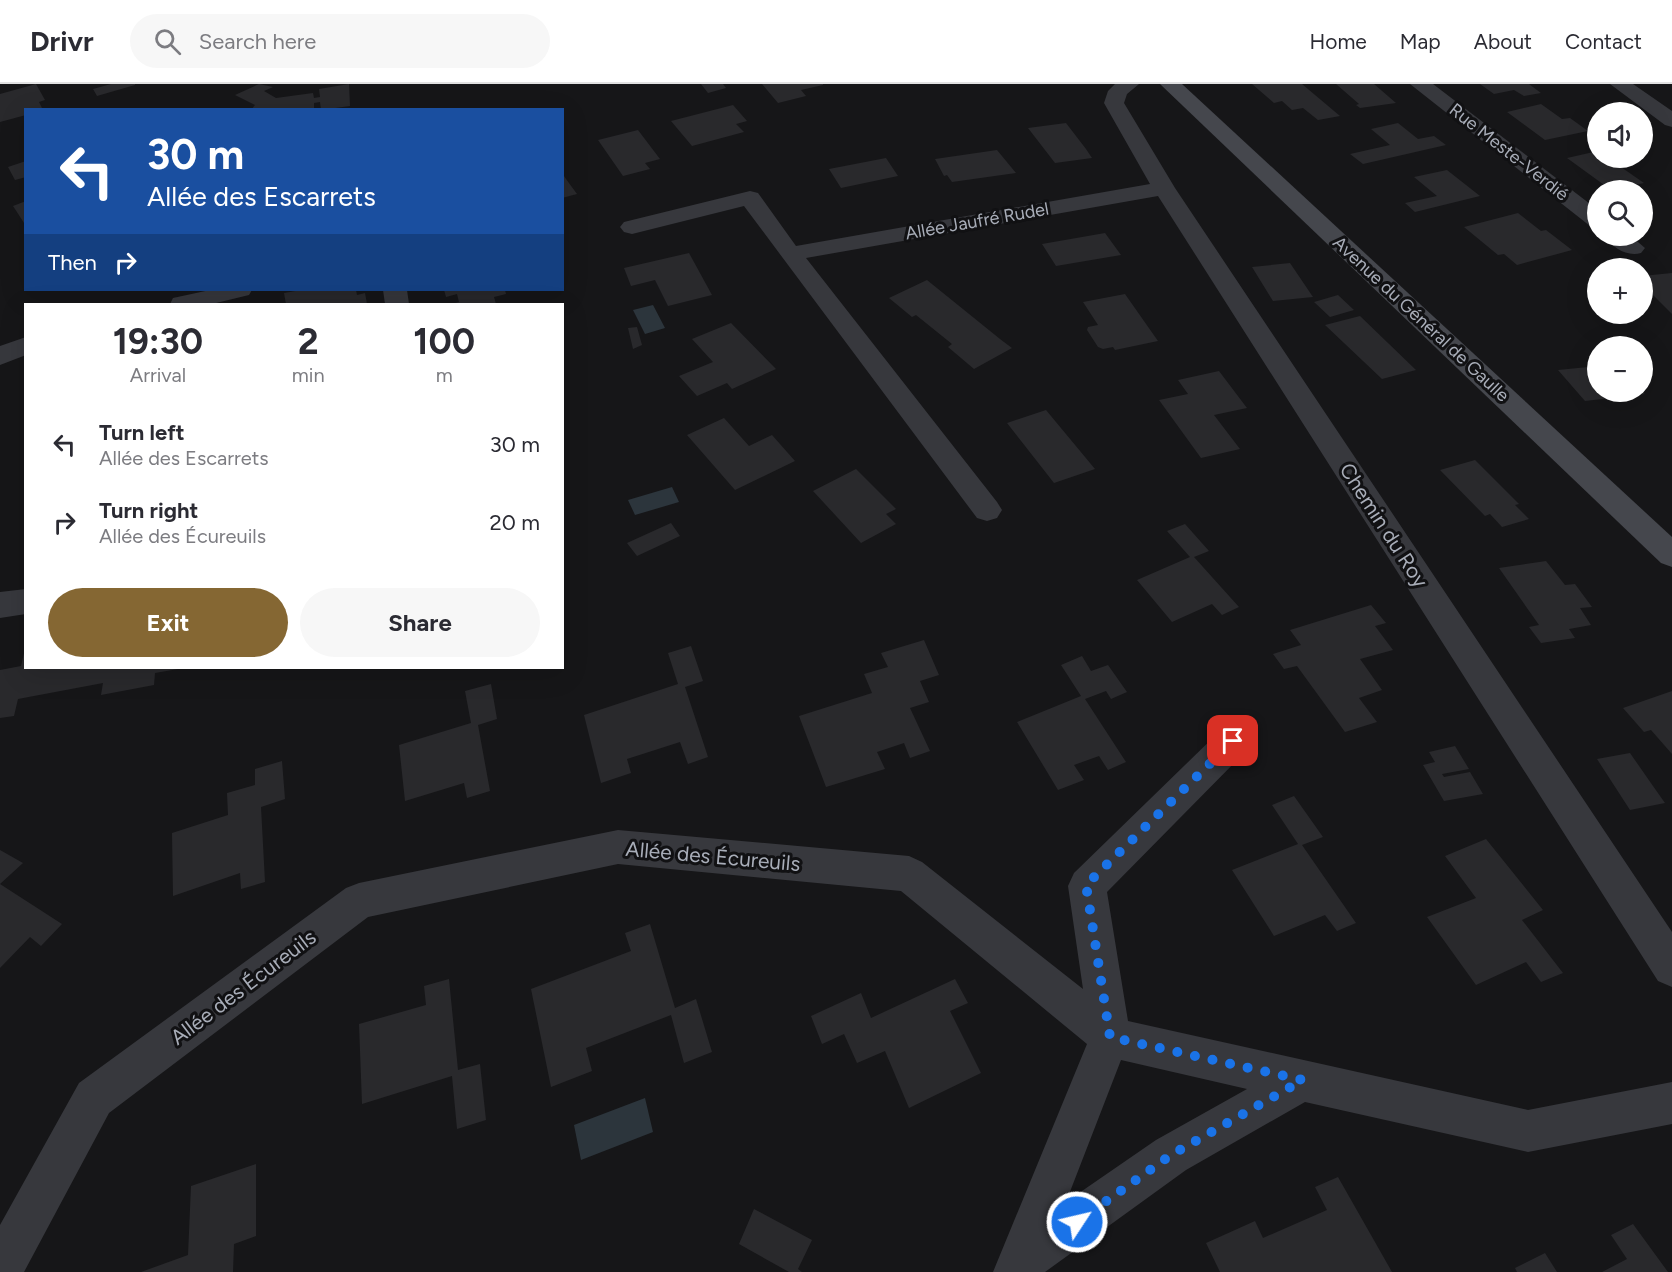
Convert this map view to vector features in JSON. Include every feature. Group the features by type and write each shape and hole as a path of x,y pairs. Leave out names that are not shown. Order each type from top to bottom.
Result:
{"main road":[{"name":"Avenue du Général de Gaulle","path":"1170,84 1672,555"}],"street":[{"name":"Chemin du Roy","path":"1129,84 1118,91 1114,103 1164,188 1672,967"},
{"name":"Rue Meste-Verdié","path":"1420,84 1587,213"},
{"path":"1620,84 1672,121"},
{"name":"Allée Jaufré Rudel","path":"790,254 1164,188"},
{"path":"632,227 750,198 790,254 987,510"},
{"path":"186,303 236,291"},
{"path":"0,356 24,345"},
{"path":"0,605 24,601"},
{"path":"1018,1267 1110,1037 1086,885 1233,741"},
{"name":"Allée des Écureuils","path":"0,1270 94,1098 359,901 618,847 909,874 1110,1037"},
{"path":"1110,1037 1528,1131 1672,1103"},
{"path":"1018,1267 1171,1155 1303,1080"}],"shaded area":[{"path":"653,305 665,328 645,334 633,310"},
{"path":"672,487 679,502 635,515 628,500"},
{"path":"645,1098 653,1132 581,1160 574,1125"}],"building":[{"path":"36,84 45,100 39,102 42,108 24,108 24,116 0,122 0,94"},
{"path":"111,84 135,85 97,96 93,89"},
{"path":"259,84 273,87 264,91 276,98 313,93 314,98 320,97 319,89 349,84 350,106 321,108 320,102 314,103 314,108 253,108 255,105 235,95"},
{"path":"701,84 723,84 726,88 708,93"},
{"path":"762,84 823,85 801,90 806,96 778,103"},
{"path":"1252,84 1302,84 1340,116 1318,120 1303,108 1292,110 1282,101 1274,103"},
{"path":"1336,84 1374,84 1396,103 1360,108 1356,105 1359,104"},
{"path":"1480,84 1529,84 1541,93 1524,96 1514,90 1494,94"},
{"path":"1541,104 1562,119 1570,118 1587,131 1545,140 1507,112"},
{"path":"733,105 747,121 736,124 744,132 692,146 671,121"},
{"path":"1066,123 1092,158 1055,163 1028,128"},
{"path":"1398,123 1418,139 1434,136 1446,145 1363,164 1350,154 1390,145 1371,129"},
{"path":"638,130 660,159 645,163 650,169 623,176 598,140"},
{"path":"997,150 1016,173 952,182 947,175 944,176 935,159"},
{"path":"1587,153 1587,168 1622,168 1640,180 1597,180 1567,158"},
{"path":"886,158 898,176 841,188 829,169"},
{"path":"24,162 24,178 15,180 8,167"},
{"path":"1447,170 1480,196 1415,212 1405,203 1437,196 1414,177"},
{"path":"564,176 566,179 577,194 564,197"},
{"path":"24,202 24,223 13,206"},
{"path":"1518,213 1541,231 1546,230 1572,250 1517,265 1504,254 1498,255 1464,227"},
{"path":"1105,233 1121,255 1056,266 1042,244"},
{"path":"689,253 712,295 668,306 655,280 631,286 624,268"},
{"path":"1290,263 1313,297 1273,301 1252,267"},
{"path":"1672,273 1672,314 1653,295 1653,275"},
{"path":"927,280 1012,348 974,369 948,347 952,344 916,315 912,317 889,298"},
{"path":"356,291 357,295 365,293 367,303 286,303 284,293"},
{"path":"444,291 505,291 506,294 494,297 496,303 455,303 459,302 457,294 446,297"},
{"path":"1125,294 1158,341 1115,350 1113,347 1103,349 1098,347 1087,330 1088,327 1098,325 1083,302"},
{"path":"1338,295 1354,310 1330,317 1314,302"},
{"path":"1360,316 1416,370 1382,379 1325,325"},
{"path":"731,323 776,369 732,389 727,383 697,396 679,376 713,362 692,339"},
{"path":"637,327 642,345 633,349 628,328"},
{"path":"1587,367 1587,401 1585,401 1558,370"},
{"path":"1219,371 1247,408 1214,415 1240,449 1201,458 1159,400 1188,394 1178,380"},
{"path":"1046,410 1095,469 1054,483 1007,423"},
{"path":"724,418 749,446 772,435 795,461 735,490 687,435"},
{"path":"1475,460 1519,504 1515,505 1529,519 1502,527 1490,514 1485,516 1440,470"},
{"path":"856,469 896,509 886,514 896,524 861,543 813,491"},
{"path":"671,523 680,536 637,556 627,543"},
{"path":"1185,524 1209,551 1194,557 1239,607 1222,615 1212,604 1172,622 1137,580 1190,557 1167,531"},
{"path":"1546,561 1565,585 1575,584 1592,607 1580,608 1591,625 1569,629 1575,638 1541,643 1529,627 1539,625 1499,568"},
{"path":"1371,605 1386,623 1375,626 1393,650 1360,659 1382,690 1359,698 1377,722 1345,732 1297,666 1284,669 1273,654 1301,645 1290,630"},
{"path":"924,640 939,675 920,681 929,702 910,708 930,751 910,758 904,743 877,752 885,769 826,787 799,716 872,693 864,674 888,667 881,653"},
{"path":"691,646 703,681 685,687 708,757 688,764 680,742 627,759 631,773 601,783 584,715 678,684 668,653"},
{"path":"24,653 24,669 178,669 155,673 154,685 101,695 103,683 18,699 14,716 0,718 0,670 21,666"},
{"path":"1082,656 1091,671 1108,665 1127,692 1111,699 1106,691 1085,699 1126,762 1108,770 1099,756 1074,765 1084,780 1058,790 1017,722 1081,696 1061,665"},
{"path":"491,684 497,719 478,725 490,791 467,798 464,783 405,801 399,745 471,723 465,691"},
{"path":"1672,691 1672,754 1651,730 1644,732 1623,708"},
{"path":"1455,746 1469,769 1442,774 1444,777 1470,772 1483,794 1444,801 1423,765 1435,762 1429,752"},
{"path":"1630,753 1665,803 1630,810 1597,759"},
{"path":"282,761 285,799 261,807 265,882 241,889 240,873 173,896 172,833 228,815 227,793 255,785 255,769"},
{"path":"1294,796 1323,837 1302,845 1356,923 1337,931 1325,915 1274,936 1232,870 1298,844 1272,805"},
{"path":"1486,839 1543,910 1522,920 1563,973 1541,982 1526,962 1476,985 1427,917 1476,898 1445,856"},
{"path":"0,850 23,863 0,884"},
{"path":"0,884 62,924 41,946 30,937 0,968"},
{"path":"650,924 675,1008 696,999 712,1052 684,1063 671,1015 586,1048 592,1071 551,1087 531,989 631,951 625,933"},
{"path":"449,979 458,1070 480,1064 486,1120 457,1129 452,1076 362,1104 359,1024 426,1005 424,986"},
{"path":"955,979 968,1003 950,1011 981,1073 909,1108 885,1051 857,1063 844,1034 822,1044 811,1016 861,993 871,1018"},
{"path":"256,1164 256,1236 234,1244 233,1272 141,1272 188,1255 191,1186"},
{"path":"1338,1177 1392,1272 1220,1272 1206,1243 1255,1221 1263,1238 1327,1210 1315,1187"},
{"path":"754,1209 812,1240 798,1269 802,1272 789,1272 739,1244"},
{"path":"1633,1224 1668,1272 1602,1272 1627,1259 1611,1235"},
{"path":"1545,1253 1557,1272 1517,1272 1515,1268"}],"route":[{"path":"1077,1222 1171,1155 1303,1080 1110,1037 1086,885 1233,741"}]}
